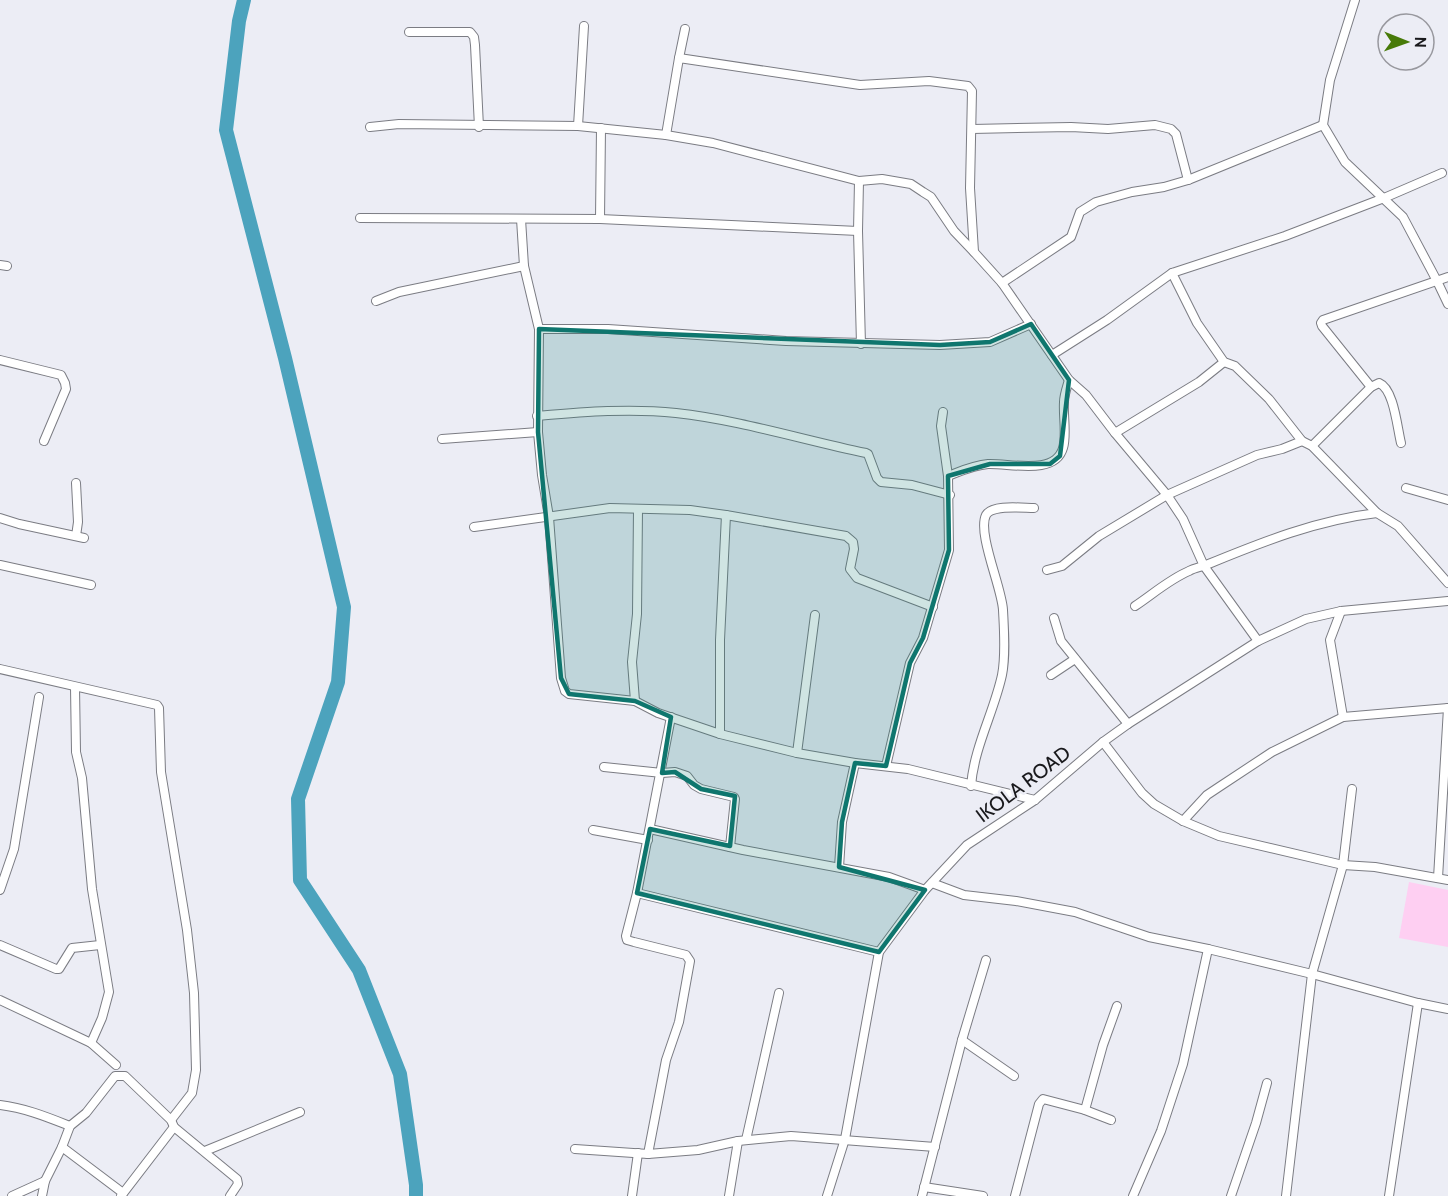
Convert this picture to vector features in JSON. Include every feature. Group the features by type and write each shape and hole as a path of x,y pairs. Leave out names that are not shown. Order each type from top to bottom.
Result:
{"street":[{"path":"1355,0 1330,80 1323,125 1345,162 1403,217 1448,304"},
{"path":"578,126 584,26"},
{"path":"666,135 685,29"},
{"path":"409,32 470,32 474,37 479,126"},
{"path":"679,58 860,85 929,81 968,86 972,91 970,188 974,252"},
{"path":"370,127 399,124 601,128 713,143 859,181 882,179 911,184 931,198 954,231 1002,284 1069,380 1086,395 1167,495 1187,527 1204,566 1258,641"},
{"path":"972,129 1071,127 1108,129 1155,125 1171,129 1176,134 1188,180"},
{"path":"1002,284 1071,237 1080,212 1095,202 1132,192 1164,188 1188,180 1323,125"},
{"path":"600,219 601,128"},
{"path":"1052,355 1107,320 1172,273 1285,236 1442,173"},
{"path":"859,181 861,344"},
{"path":"360,218 600,219 858,231"},
{"path":"521,219 524,266 540,329 538,432 549,518 563,688 569,694 635,701 671,717 720,734 797,753 908,769 1035,800"},
{"path":"376,301 399,292 524,266"},
{"path":"1172,273 1197,323 1224,362 1235,366 1269,399 1302,441 1312,446 1377,513 1398,526 1448,583"},
{"path":"1371,387 1322,326 1323,320 1448,277"},
{"path":"540,329 608,329 642,333 861,344 940,345 990,342 1031,324"},
{"path":"0,360 61,375 64,378 66,389 44,441"},
{"path":"1115,433 1199,382 1224,362"},
{"path":"948,476 975,466 990,464 1014,466 1050,464 1060,456 1064,446 1064,399 1069,380"},
{"path":"1312,446 1371,387 1379,383 1385,386 1390,393 1401,442"},
{"path":"537,416 612,409 675,413 738,423 866,453 881,482 912,485 950,495"},
{"path":"886,766 910,663 923,638 949,550 950,495 941,426 943,412"},
{"path":"442,439 538,432"},
{"path":"1047,570 1062,566 1099,536 1167,495 1257,455 1302,441"},
{"path":"0,518 80,537 76,483"},
{"path":"1406,488 1448,500"},
{"path":"474,527 610,508 690,510 726,514 846,536 853,542 850,569 857,578 933,607"},
{"path":"635,701 632,662 637,614 638,508"},
{"path":"971,786 972,768 1002,673 1003,607 989,555 984,522 988,512 994,509 1034,508"},
{"path":"1135,606 1176,577 1235,552 1291,532 1347,516 1377,513"},
{"path":"720,734 720,640 726,514"},
{"path":"0,565 91,585"},
{"name":"IKOLA ROAD","path":"827,1196 845,1139 879,952 925,890 967,845 1035,800 1103,742 1128,724 1258,641 1306,619 1341,611 1448,600"},
{"path":"1341,611 1330,640 1343,717"},
{"path":"797,753 815,615"},
{"path":"1054,618 1061,642 1128,724"},
{"path":"1051,675 1075,659"},
{"path":"0,669 111,693 157,705 159,708 161,772 187,930 193,982 196,1070 192,1092 122,1194 62,1147"},
{"path":"75,687 76,752 82,778 92,889 109,992 92,1043"},
{"path":"0,890 14,849 39,697"},
{"path":"1183,821 1207,795 1272,752 1343,717 1448,708 1438,878"},
{"path":"648,1155 666,1060 679,1022 690,961 686,955 627,940 662,773 671,717"},
{"path":"1103,742 1142,793 1154,804 1183,821 1219,836 1343,865 1375,867 1448,880"},
{"path":"839,867 842,822 855,763"},
{"path":"604,767 662,773 675,772 687,776 700,789 734,797 730,847"},
{"path":"1286,1196 1312,974 1343,865 1352,789"},
{"path":"650,829 889,878 925,890"},
{"path":"593,830 648,840"},
{"path":"932,883 964,895 1075,912 1149,937 1312,974 1448,1009"},
{"path":"638,893 879,952"},
{"path":"0,945 59,969 72,948 100,945"},
{"path":"1133,1196 1161,1131 1183,1064 1208,949"},
{"path":"922,1196 962,1040 986,960"},
{"path":"729,1196 779,993"},
{"path":"0,1000 92,1043 116,1065"},
{"path":"1389,1196 1418,1003"},
{"path":"1085,1110 1103,1045 1117,1006"},
{"path":"962,1040 1014,1076"},
{"path":"42,1196 45,1181 70,1126 86,1113 116,1076 121,1075 125,1076 172,1123 237,1179 238,1184 231,1196"},
{"path":"1231,1196 1267,1083"},
{"path":"1015,1196 1039,1104 1043,1099 1085,1110 1111,1120"},
{"path":"0,1105 26,1110 70,1126"},
{"path":"205,1151 300,1112"},
{"path":"575,1149 648,1155 791,1136 935,1147"},
{"path":"632,1196 638,1153"},
{"path":"12,1196 45,1181"},
{"path":"924,1186 983,1196"}],"highlighted area":[{"path":"1031,324 1069,380 1060,456 1050,464 990,464 948,476 949,550 923,638 910,663 886,766 855,763 842,822 839,867 925,890 879,952 637,893 650,829 730,846 735,796 701,789 675,772 662,773 671,717 635,701 569,694 561,678 538,432 539,329 940,345 990,342"}],"shaded area":[{"path":"1409,882 1448,890 1448,947 1399,938"}],"waterway":[{"path":"244,0 239,21 226,130 285,358 344,607 338,682 298,799 300,880 359,970 400,1074 416,1196"}]}
